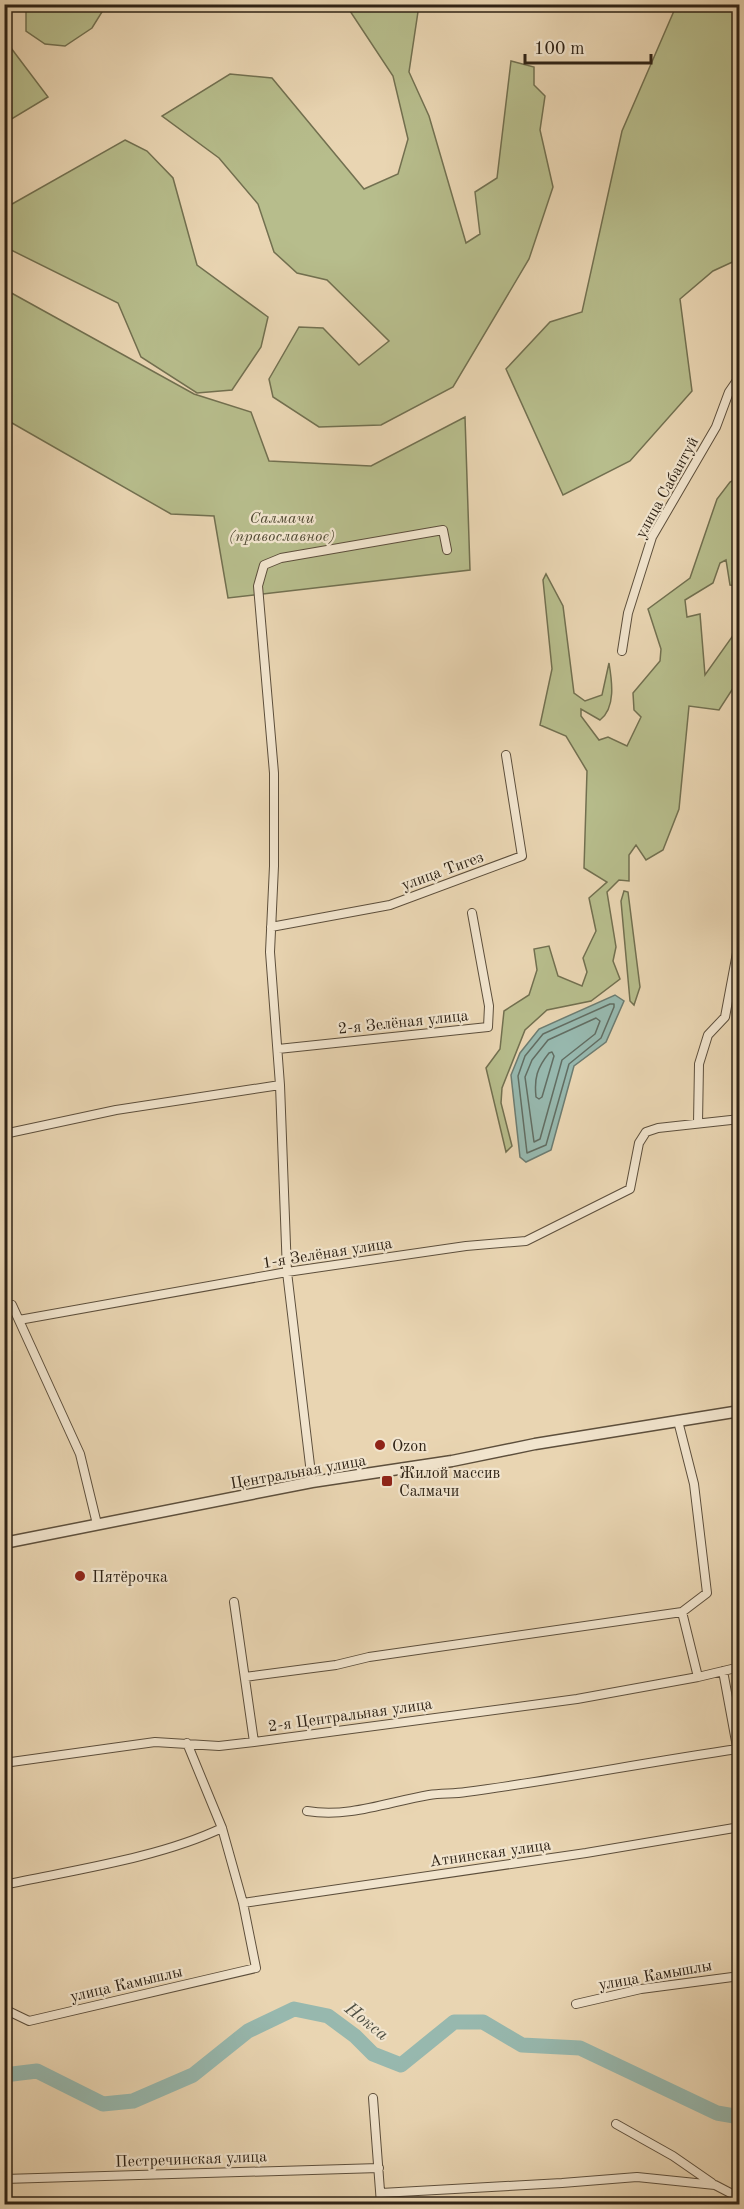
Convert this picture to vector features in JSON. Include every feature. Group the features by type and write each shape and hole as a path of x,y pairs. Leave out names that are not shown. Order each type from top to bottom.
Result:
{"street":[{"name":"улица Сабантуй","path":"621,651 628,613 652,537 716,427 729,392 740,376"},
{"path":"312,1482 287,1272 280,1085 270,952 274,773 258,586 264,565 281,558 443,530 447,550"},
{"path":"740,736 737,758 740,772"},
{"name":"улица Тигез","path":"271,927 390,905 522,856 506,756"},
{"name":"2-я Зелёная улица","path":"278,1049 488,1027 489,1006 472,913"},
{"path":"740,937 725,1017 708,1035 699,1064 698,1123 740,1119"},
{"path":"4,1134 116,1110 280,1085"},
{"name":"1-я Зелёная улица","path":"19,1320 287,1272 466,1246 526,1241 630,1189 639,1143 646,1132 658,1128 698,1123"},
{"path":"12,1305 80,1454 97,1524"},
{"name":"Центральная улица","path":"4,1543 312,1482 452,1461 535,1444 740,1410"},
{"path":"245,1677 682,1612 707,1593 694,1484 678,1421"},
{"path":"234,1602 254,1742"},
{"path":"682,1612 698,1677"},
{"name":"2-я Центральная улица","path":"4,1763 155,1742 219,1746 254,1742 577,1699 698,1677 740,1666"},
{"path":"723,1671 740,1763"},
{"path":"187,1743 222,1828 243,1904"},
{"path":"307,1811 326,1814 352,1812 431,1795 464,1793 738,1749"},
{"name":"Атнинская улица","path":"243,1904 586,1853 740,1827"},
{"path":"4,1885 126,1859 204,1837 222,1828"},
{"name":"улица Камышлы","path":"4,2009 29,2021 256,1968 243,1904"},
{"name":"улица Камышлы","path":"576,2004 640,1989 740,1976"},
{"path":"373,2098 381,2205"},
{"path":"616,2124 740,2198"},
{"name":"Пестречинская улица","path":"4,2179 379,2168"},
{"path":"381,2193 637,2177 715,2185"}],"green space":[{"path":"677,4 739,5 739,259 713,271 680,299 692,391 630,461 563,495 506,369 550,322 582,312 622,131"},
{"path":"23,5 127,5 121,9 105,7 92,28 65,46 45,44 26,31 26,8"},
{"path":"346,5 419,5 409,72 429,116 466,243 480,234 475,192 497,178 511,61 534,67 534,85 545,96 540,130 553,187 529,259 453,387 381,425 319,427 273,397 269,379 299,327 323,328 359,365 389,341 327,280 297,273 274,252 258,204 219,158 162,116 230,74 272,78 364,189 398,174 408,139 393,76"},
{"path":"5,40 48,97 5,123"},
{"path":"125,140 147,151 173,178 197,265 268,317 261,347 232,390 197,393 141,357 118,303 5,247 5,208"},
{"name":"Салмачи (православное)","path":"6,290 194,394 251,412 269,461 371,466 465,417 470,570 228,598 214,516 171,514 5,419 4,291"},
{"path":"739,477 739,586 730,585 726,560 720,563 713,583 685,600 687,617 700,614 705,675 734,634 739,632 739,679 719,710 689,706 679,809 663,850 646,860 636,845 629,855 629,881 619,880 607,892 616,947 613,961 620,979 591,1001 547,1010 525,1030 502,1088 501,1103 512,1146 506,1152 486,1068 500,1049 504,1011 529,995 537,970 534,949 549,946 558,976 582,986 587,972 583,958 596,931 589,898 607,882 584,868 587,771 566,736 540,725 552,669 543,580 546,574 563,606 574,693 585,701 602,695 609,663 612,694 609,709 600,720 581,709 581,716 599,740 608,737 627,746 641,717 634,710 633,693 660,661 661,649 648,609 690,578 717,499 730,482"},
{"path":"624,891 628,892 640,987 634,1005 630,1001 621,901"}],"water":[{"path":"615,995 624,1001 606,1042 574,1066 551,1150 526,1162 520,1157 511,1075 520,1053 539,1029"}],"waterway":[{"name":"Нокса","path":"4,2075 37,2071 103,2104 133,2101 193,2075 248,2031 294,2009 328,2016 355,2036 373,2054 401,2065 454,2022 483,2022 522,2045 580,2048 717,2113 740,2117"}],"place":[{"name":"Ozon","path":"380,1445"},
{"name":"Жилой массив Салмачи","path":"387,1481"},
{"name":"Пятёрочка","path":"80,1576"}]}
